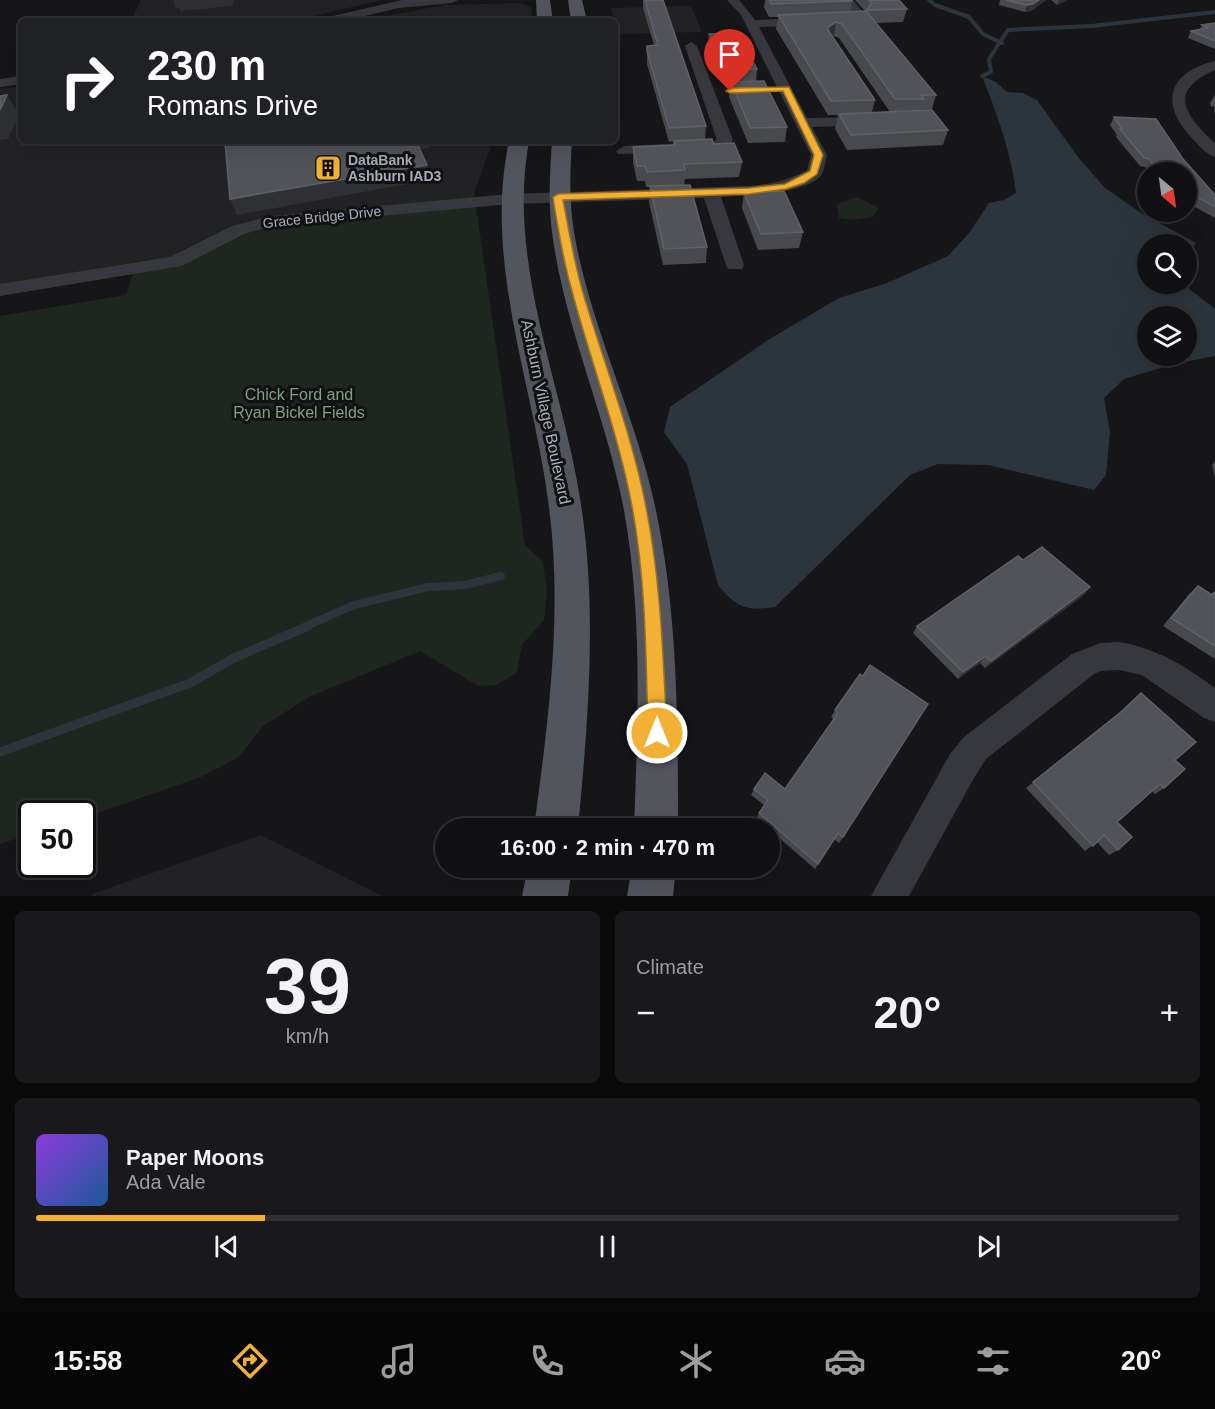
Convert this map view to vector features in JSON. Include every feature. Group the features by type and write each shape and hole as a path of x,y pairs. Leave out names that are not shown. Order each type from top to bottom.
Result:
{"main road":[{"path":"543,0 545,18"},
{"path":"575,0 578,18"},
{"name":"Ashburn Village Boulevard","path":"518,144 510,199 511,236 559,465 566,513 572,641 557,818"},
{"path":"562,144 558,197 567,253 620,428 639,506 653,602 658,709 656,818"},
{"path":"545,896 548,878"},
{"path":"650,896 652,878"}],"street":[{"path":"341,18 417,0"},
{"path":"394,6 452,0"},
{"name":"Grace Bridge Drive","path":"0,290 175,262 238,230 271,221 510,199 711,193 786,186 800,182 814,172 819,155 804,123 779,89 746,14 733,0"},
{"path":"751,24 857,20 861,17 848,0"},
{"path":"624,151 721,145 725,140 714,91 691,46"},
{"path":"1215,65 1201,70 1182,84 1177,102 1187,124 1215,152"},
{"path":"0,83 18,80"},
{"path":"804,123 881,116"},
{"path":"711,193 735,265"},
{"path":"889,896 962,766 975,748 1083,664 1097,656 1116,654 1140,659 1164,670 1215,707"}],"shaded area":[{"path":"141,0 382,0 306,18 132,18"},
{"path":"521,3 532,8 531,18 374,18 445,5"},
{"path":"691,6 702,32 618,34 618,18 613,18 611,8"},
{"path":"982,76 996,82 1007,92 1023,93 1037,100 1078,157 1105,188 1137,210 1137,222 1158,222 1180,234 1137,234 1137,294 1196,294 1215,309 1215,356 1197,360 1197,306 1137,306 1137,366 1167,366 1124,379 1104,398 1110,432 1106,475 1094,490 988,465 938,464 910,475 775,607 749,608 737,603 718,585 687,464 664,432 670,407 768,340 839,298 887,283 948,256 969,233 989,203 1004,200 1016,193 1007,148"},
{"path":"18,87 18,144 492,144 474,193 258,217 219,230 183,250 137,262 0,285 0,89"},
{"path":"261,835 382,896 91,896 95,893"}],"green space":[{"name":"Chick Ford and Ryan Bickel Fields","path":"474,193 525,545 543,562 547,592 544,620 522,645 517,672 497,685 478,686 420,651 309,697 263,726 239,757 201,777 96,813 96,800 18,800 18,838 0,844 0,316 126,295 137,262 183,250 219,230 258,217"},
{"path":"857,197 879,208 873,217 852,220 839,218 837,204"}],"building":[{"path":"645,0 663,0 706,126 669,128 647,51 647,46 658,45"},
{"path":"769,0 851,0 852,1 771,4"},
{"path":"869,0 899,0 907,9 867,10 872,3"},
{"path":"1006,0 1039,0 1027,5"},
{"path":"866,11 936,95 921,95 924,99 895,99 842,24 836,22 828,27 828,30 875,100 831,101 778,15"},
{"path":"1215,23 1215,41 1191,31 1208,28 1202,25"},
{"path":"738,33 757,69 725,70 709,34"},
{"path":"764,81 787,127 750,128 731,82"},
{"path":"7,95 0,110 0,96"},
{"path":"932,110 948,130 851,135 839,114"},
{"path":"1114,117 1156,119 1186,162 1152,162 1144,158 1120,129 1122,129"},
{"path":"712,139 713,144 734,143 742,162 684,164 685,170 647,172 645,166 637,166 633,147 675,145 674,141"},
{"name":"DataBank Ashburn IAD3","path":"225,144 417,144 427,165 230,199"},
{"path":"1197,175 1215,195 1215,207 1197,197"},
{"path":"690,185 707,247 664,249 650,186"},
{"path":"784,191 803,232 761,234 744,193"},
{"path":"1042,547 1090,587 991,661 986,656 963,672 917,626 1018,556 1023,560"},
{"path":"1198,586 1212,595 1215,592 1215,646 1171,618"},
{"path":"870,665 928,704 843,837 838,833 818,864 780,831 780,818 765,818 759,813 768,800 754,789 765,773 785,789 838,713 835,710 860,674 863,676"},
{"path":"1141,693 1196,742 1175,760 1185,769 1164,788 1160,784 1117,822 1132,837 1118,850 1104,835 1093,846 1033,782 1121,712"}],"waterway":[{"path":"929,0 935,5 969,17 983,34 1000,42"},
{"path":"1000,42 1008,30 1092,26 1215,12"},
{"path":"982,76 991,72 989,59 1000,42"},
{"path":"304,627 354,605 428,587 465,585 501,576"},
{"path":"0,752 190,683 232,659 308,626"}],"place":[{"name":"DataBank Ashburn IAD3","path":"328,168"}],"route":[{"path":"657,733 653,602 639,506 620,428 596,355 567,253 558,197 773,189 800,182 814,172 819,155 786,89 730,91"}]}
